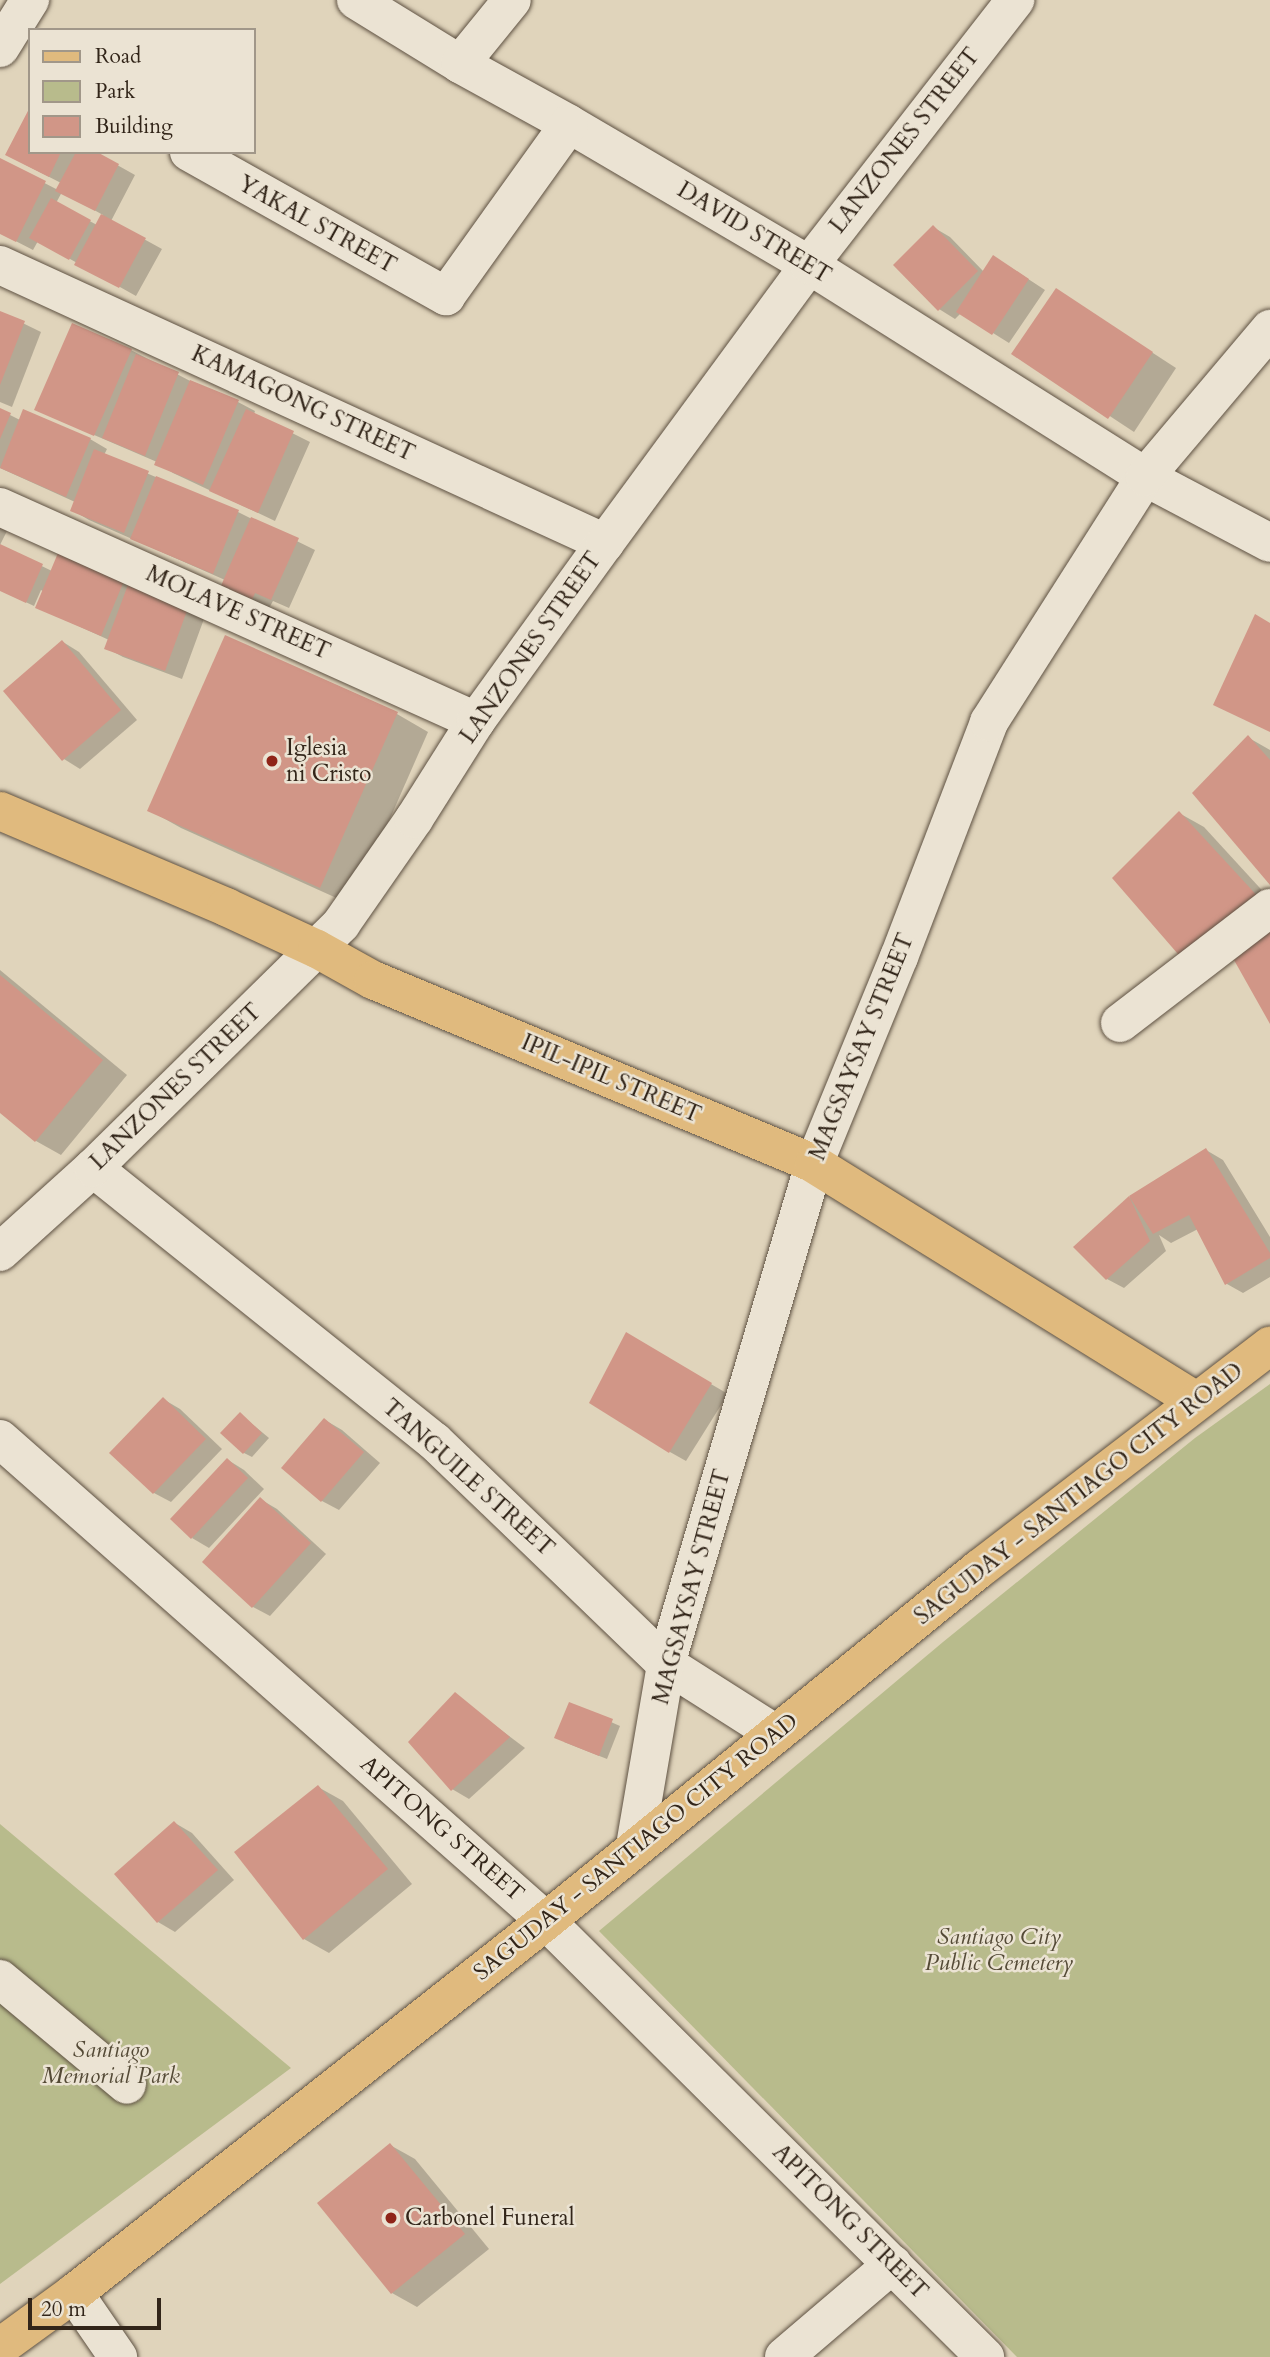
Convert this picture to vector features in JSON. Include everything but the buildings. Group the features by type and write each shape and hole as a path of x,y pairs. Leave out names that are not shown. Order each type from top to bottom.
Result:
{"main road":[{"name":"IPIL-IPIL STREET","path":"0,811 317,949 373,980 814,1164 1195,1400"},
{"name":"SAGUDAY - SANTIAGO CITY ROAD","path":"0,2347 74,2292 546,1921 979,1569 1195,1400 1270,1346"}],"street":[{"path":"8,48 30,0"},
{"name":"DAVID STREET","path":"356,0 460,64 569,124 809,265 1145,477"},
{"path":"460,64 512,0"},
{"name":"LANZONES STREET","path":"0,1252 93,1168 341,924 414,820 476,721 605,543 809,265 1015,0"},
{"name":"YAKAL STREET","path":"193,154 446,296 569,124"},
{"name":"KAMAGONG STREET","path":"0,265 605,543"},
{"name":"MAGSAYSAY STREET","path":"635,1846 666,1664 814,1164 899,957 989,722 1145,477 1270,329"},
{"path":"1145,477 1270,542"},
{"name":"MOLAVE STREET","path":"0,507 476,721"},
{"path":"1120,1023 1270,908"},
{"name":"TANGUILE STREET","path":"93,1168 435,1441 666,1664 776,1734"},
{"name":"APITONG STREET","path":"0,1439 546,1921 985,2357"},
{"path":"0,1979 127,2085"},
{"path":"784,2357 892,2264"},
{"path":"74,2292 118,2357"}],"green space":[{"name":"Santiago City Public Cemetery","path":"1270,1384 1270,2357 1017,2357 599,1931 943,1642 1195,1438"},
{"name":"Santiago Memorial Park","path":"0,1824 291,2068 0,2284"}],"place":[{"name":"Iglesia ni Cristo","path":"272,761"},
{"name":"Carbonel Funeral","path":"391,2218"}]}
